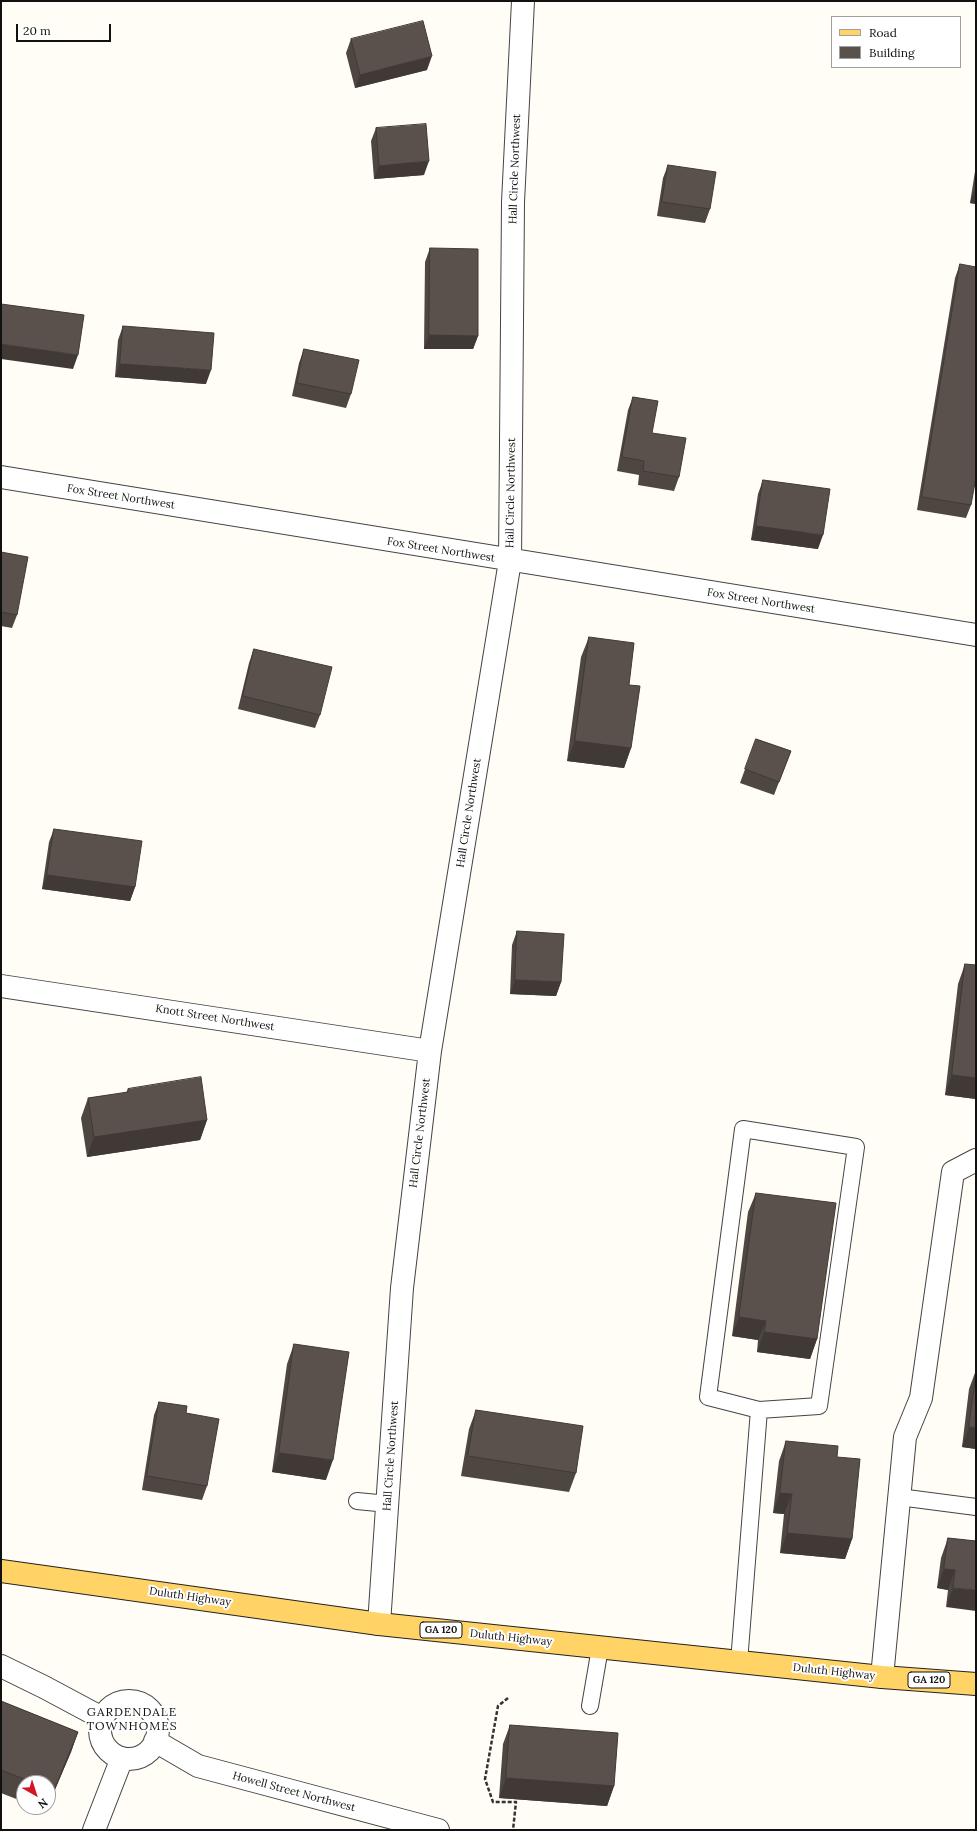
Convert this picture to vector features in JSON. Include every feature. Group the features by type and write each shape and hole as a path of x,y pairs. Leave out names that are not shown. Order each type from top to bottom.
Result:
{"main road":[{"name":"Duluth Highway","path":"1,1571 379,1624 882,1677 976,1684"}],"street":[{"name":"Hall Circle Northwest","path":"379,1624 402,1288 430,1051 510,561 513,202 523,1"},
{"name":"Fox Street Northwest","path":"1,478 976,635"},
{"name":"Knott Street Northwest","path":"1,986 430,1051"},
{"path":"882,1677 905,1437 921,1398 953,1172 976,1160"},
{"path":"1,1666 102,1718"},
{"path":"128,1701 144,1705 150,1710 157,1724 155,1741 151,1748 138,1757 122,1758 108,1750 103,1742 100,1735 102,1718 112,1706 120,1702 128,1701"},
{"name":"Howell Street Northwest","path":"155,1741 198,1766 406,1826 438,1830"},
{"path":"94,1830 122,1758"}],"lane":[{"path":"742,1129 856,1147 819,1406 759,1410 708,1397 742,1129"},
{"path":"738,1662 759,1410"},
{"path":"899,1497 976,1507"},
{"path":"357,1501 388,1504"},
{"path":"590,1706 600,1648"}],"path":[{"path":"508,1698 498,1706 485,1779 493,1802 516,1802 513,1830"}],"building":[{"path":"423,21 432,56 360,75 351,39"},
{"path":"426,124 429,161 379,166 376,128"},
{"path":"668,165 716,172 710,209 662,202"},
{"path":"430,248 478,249 478,336 429,335"},
{"path":"960,264 976,267 976,477 971,505 922,497"},
{"path":"1,304 84,315 78,355 1,344"},
{"path":"123,326 214,333 211,370 120,364"},
{"path":"304,349 359,360 351,394 297,383"},
{"path":"633,397 658,401 652,433 686,438 679,477 643,471 644,461 622,457"},
{"path":"763,480 830,489 823,535 756,526"},
{"path":"1,552 28,557 17,615 1,612"},
{"path":"589,637 634,643 629,685 640,686 631,748 575,741"},
{"path":"254,649 332,667 320,715 243,696"},
{"path":"756,739 791,751 779,782 745,769"},
{"path":"54,829 142,841 135,887 47,875"},
{"path":"517,931 564,934 561,982 515,980"},
{"path":"965,964 976,965 976,1078 952,1075"},
{"path":"201,1077 207,1120 94,1137 88,1098 128,1092 128,1089"},
{"path":"756,1193 836,1203 817,1339 764,1332 766,1321 739,1317"},
{"path":"294,1344 349,1352 333,1460 279,1453"},
{"path":"976,1373 976,1428 969,1427"},
{"path":"159,1402 187,1406 186,1413 219,1419 207,1486 147,1476"},
{"path":"476,1410 583,1426 576,1473 468,1456"},
{"path":"786,1441 838,1446 837,1457 860,1459 852,1539 787,1533 792,1494 780,1493"},
{"path":"948,1538 976,1541 976,1590 953,1588 955,1570 944,1569"},
{"path":"1,1701 78,1732 56,1785 56,1775 16,1776 1,1770"},
{"path":"510,1725 618,1733 614,1786 506,1778"}],"district":[{"name":"GARDENDALE TOWNHOMES","path":"132,1720"}]}
